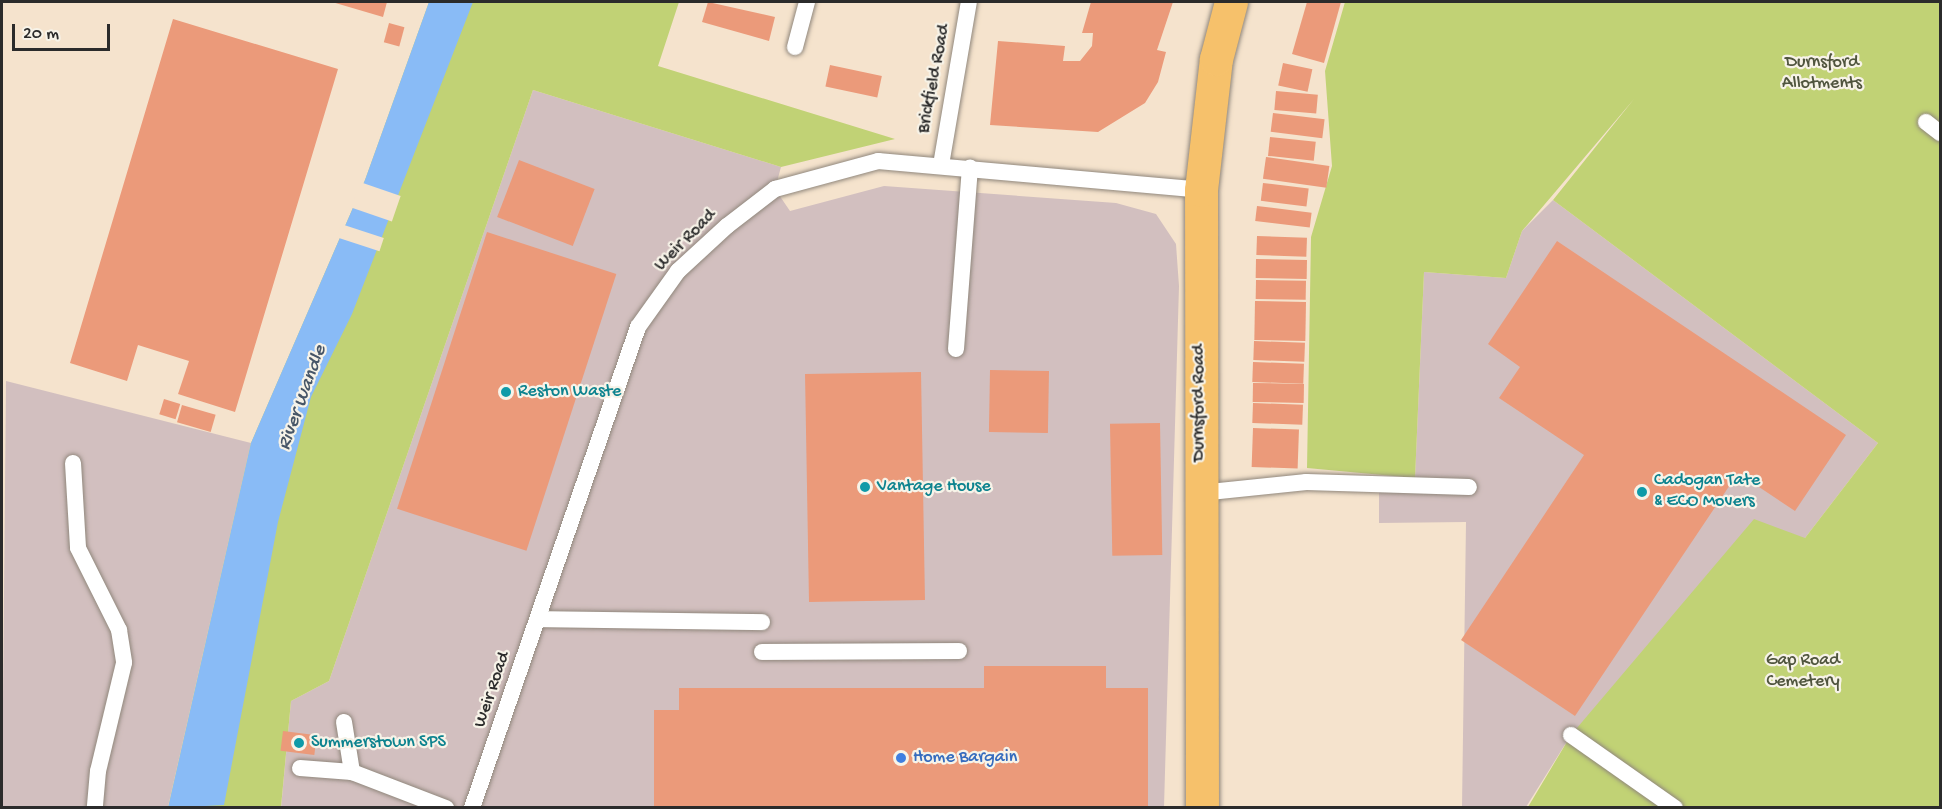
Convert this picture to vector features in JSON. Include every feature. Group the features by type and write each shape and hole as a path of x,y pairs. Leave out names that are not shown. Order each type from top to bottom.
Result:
{"main road":[{"name":"Durnsford Road","path":"1202,807 1201,190 1216,59 1231,2"}],"lane":[{"path":"795,47 807,2"},
{"name":"Brickfield Road","path":"942,165 969,2"},
{"path":"1926,122 1941,133"},
{"name":"Weir Road","path":"472,807 639,327 678,271 775,189 878,161 1201,190"},
{"path":"956,349 970,168"},
{"path":"73,463 78,548 119,630 124,663 98,771 95,807"},
{"path":"1200,493 1306,482 1469,487"},
{"path":"538,619 762,622"},
{"path":"762,652 959,651"},
{"path":"344,722 352,772"},
{"path":"1571,735 1676,807"},
{"path":"300,768 352,772 446,807"}],"shaded area":[{"path":"533,90 781,167 775,189 790,211 884,186 1116,203 1156,214 1176,244 1179,286 1164,807 281,808 291,701 329,681"},
{"name":"Cadogan Tate & ECO Movers","path":"1553,200 1878,443 1805,538 1571,735 1526,807 1462,807 1466,522 1379,523 1379,487 1415,478 1424,272 1506,278 1522,231"},
{"path":"6,381 251,443 168,807 2,808"}],"green space":[{"path":"429,2 679,2 658,66 895,139 781,167 533,90 329,681 291,701 281,807 168,808 251,443 365,180"},
{"path":"1345,2 1940,2 1940,807 1528,807 1571,735 1754,519 1805,538 1878,443 1553,200 1634,99 1522,231 1506,278 1424,272 1415,478 1307,468 1311,237 1332,166 1325,71"}],"water":[{"name":"River Wandle","path":"429,2 473,2 352,314 311,397 278,522 224,805 168,808 251,443 365,180"}],"pier":[{"path":"360,182 401,196 392,222 351,208"},
{"path":"341,224 384,238 379,251 337,237"}],"building":[{"path":"332,2 387,2 383,17"},
{"path":"708,2 775,17 769,41 702,22"},
{"path":"1091,2 1173,2 1157,50 1166,52 1158,82 1145,103 1098,132 990,125 998,41 1065,46 1063,61 1080,61 1092,46 1093,33 1082,33"},
{"path":"1307,2 1341,2 1324,63 1292,54"},
{"path":"173,19 338,69 235,412 178,394 189,361 138,345 127,381 70,363"},
{"path":"389,23 404,27 399,46 384,42"},
{"path":"1283,63 1312,69 1308,92 1278,85"},
{"path":"830,65 882,76 877,98 825,87"},
{"path":"1276,91 1318,95 1316,114 1274,110"},
{"path":"1273,113 1325,119 1322,138 1271,132"},
{"path":"1270,137 1316,142 1314,161 1268,156"},
{"path":"1266,157 1329,166 1326,188 1263,179"},
{"path":"519,160 595,189 573,246 497,217"},
{"path":"1263,183 1309,189 1306,206 1261,201"},
{"path":"1257,206 1312,213 1310,228 1255,221"},
{"name":"Reston Waste","path":"487,232 616,274 526,551 397,509"},
{"path":"1257,236 1307,238 1306,257 1256,255"},
{"name":"Cadogan Tate & ECO Movers","path":"1557,241 1846,435 1795,511 1738,473 1575,716 1461,640 1584,455 1499,398 1520,367 1488,344"},
{"path":"1256,259 1307,260 1307,279 1256,278"},
{"path":"1256,280 1306,281 1306,300 1256,299"},
{"path":"1255,301 1306,302 1305,341 1254,340"},
{"path":"1254,341 1305,343 1304,362 1253,360"},
{"path":"1253,362 1304,364 1303,384 1252,382"},
{"path":"990,370 1049,371 1048,433 989,432"},
{"name":"Vantage House","path":"921,372 925,600 809,602 805,374"},
{"path":"1253,383 1304,384 1304,403 1253,402"},
{"path":"164,399 180,404 176,419 159,414"},
{"path":"1253,403 1303,405 1302,425 1252,423"},
{"path":"182,405 216,415 211,432 177,422"},
{"path":"1160,423 1162,555 1112,556 1110,424"},
{"path":"1253,428 1299,430 1298,469 1252,467"},
{"name":"Home Bargain","path":"984,666 1106,666 1106,688 1148,688 1148,808 654,806 654,710 679,710 679,688 984,688"},
{"name":"Summerstown SPS","path":"283,731 317,735 314,755 281,751"}],"place":[{"name":"Reston Waste","path":"506,392"},
{"name":"Vantage House","path":"865,487"},
{"name":"Cadogan Tate & ECO Movers","path":"1642,492"},
{"name":"Summerstown SPS","path":"299,743"},
{"name":"Home Bargain","path":"901,758"}],"park label":[{"name":"Durnsford Allotments","path":"1822,74"},
{"name":"Gap Road Cemetery","path":"1803,672"}]}
